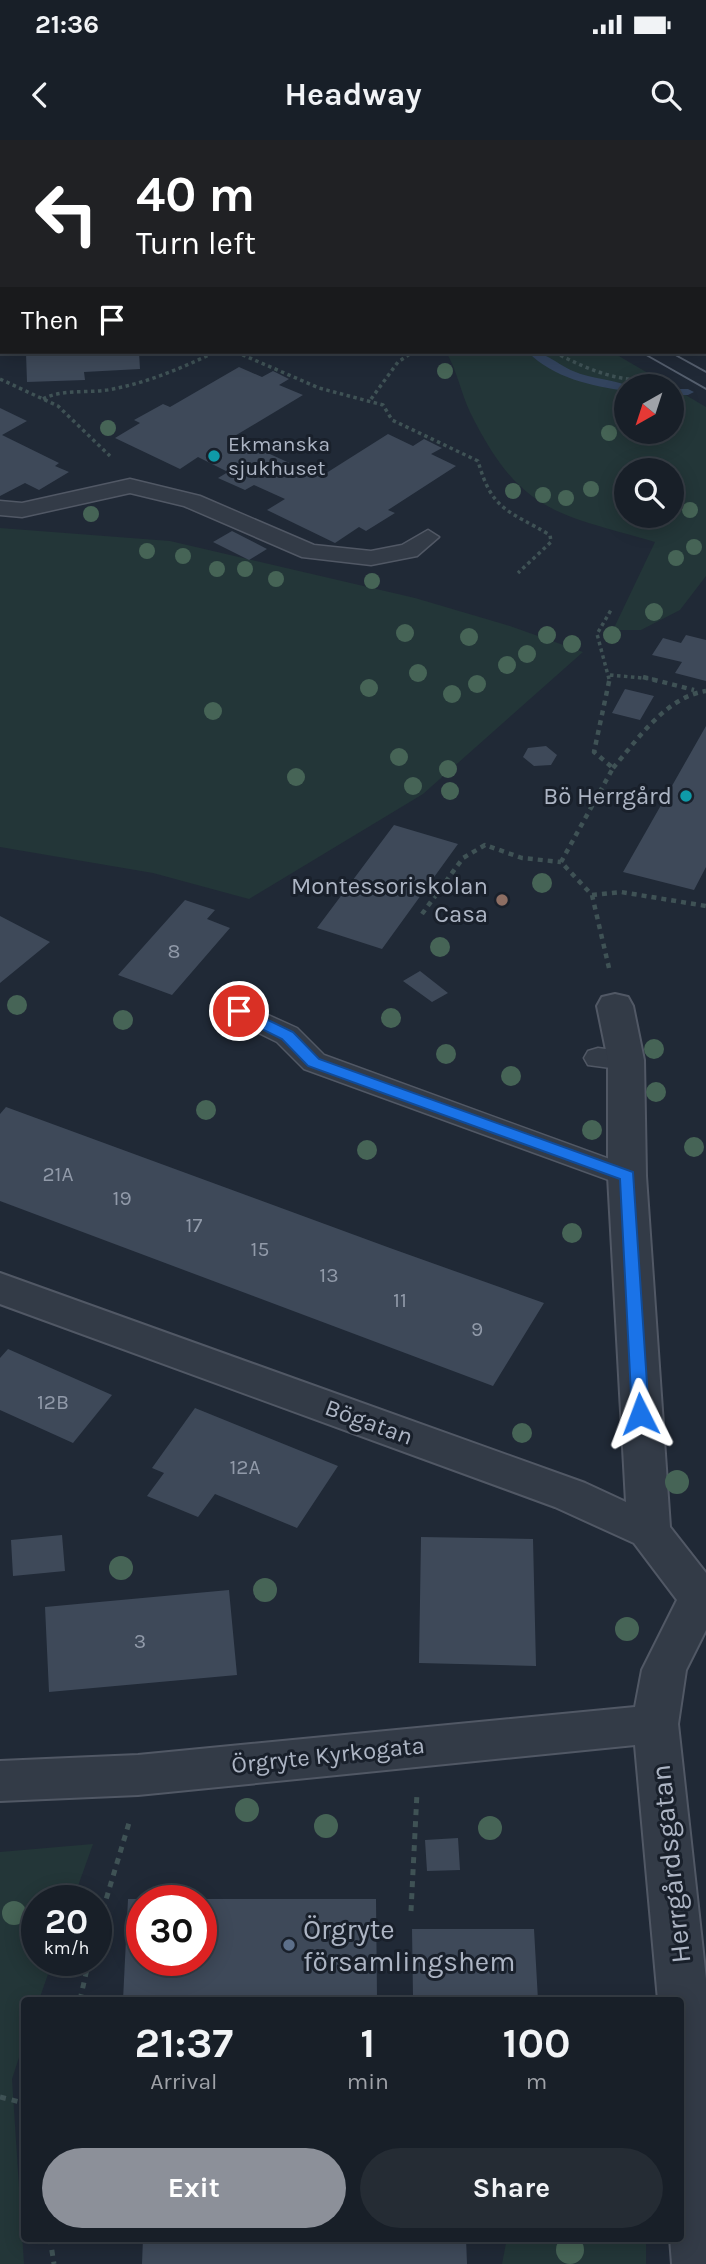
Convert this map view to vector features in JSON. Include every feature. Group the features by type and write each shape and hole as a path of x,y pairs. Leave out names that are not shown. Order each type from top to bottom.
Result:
{"street":[{"path":"615,1006 612,1059 628,1176 649,1531"},
{"name":"Bögatan","path":"0,1288 570,1495 649,1531 703,1600"},
{"name":"Herrgårdsgatan","path":"683,1997 655,1724 664,1670 703,1600"},
{"name":"Örgryte Kyrkogata","path":"0,1781 138,1774 655,1724"},
{"name":"Herrgårdsgatan","path":"684,2020 698,2264"}],"lane":[{"path":"0,508 22,510 130,486 192,501 310,552 371,558 410,551 428,537"},
{"path":"239,1011 287,1035 314,1062 628,1176"}],"path":[{"path":"43,399 51,394 95,392 129,385 210,354"},
{"path":"241,354 319,388 383,405 392,420 478,461 485,486 496,503 550,535 551,542 547,549 518,573"},
{"path":"370,400 378,394 396,362 410,354"},
{"path":"558,354 592,370 614,377"},
{"path":"0,379 58,406 91,435 120,467 130,486"},
{"path":"611,610 597,634 610,675 594,752 613,768"},
{"path":"610,675 647,677 706,691"},
{"path":"561,862 613,768 673,704 694,690"},
{"path":"422,914 463,858 485,845 522,858 561,862 592,895 603,929 615,1006"},
{"path":"592,895 621,892 706,906"},
{"path":"411,1911 419,1746"},
{"path":"111,1885 129,1824 138,1774"},
{"path":"81,1997 85,1976"},
{"path":"0,2097 21,2102"},
{"path":"51,2242 54,2264"}],"shaded area":[{"path":"447,354 615,354 650,374 614,374 614,444 684,444 684,394 706,407 706,576 680,610 641,630 613,630 655,542 566,515 524,490 506,471 470,412"},
{"path":"0,528 170,541 415,598 510,626 583,652 423,794 249,899 153,873 0,847"},
{"path":"93,1844 78,1885 21,1885 21,1976 47,1976 40,1997 21,1997 21,2051 12,2079 24,2264 0,2264 0,1852"},
{"path":"506,2242 646,2242 646,2264 502,2264"}],"building":[{"path":"26,354 139,354 140,369 84,372 85,380 27,382"},
{"name":"Ekmanska sjukhuset","path":"239,367 262,377 273,371 289,379 279,385 303,395 233,437 320,477 388,434 413,446 424,439 442,448 431,454 456,466 388,510 395,513 366,531 359,527 335,543 267,510 285,499 254,485 245,490 218,478 228,472 198,457 180,469 115,438 140,423 134,420 163,404 170,407"},
{"path":"0,408 27,421 2,435 59,463 55,466 69,472 39,490 25,483 0,496"},
{"path":"232,531 267,549 249,560 213,542"},
{"path":"686,635 706,640 706,681 675,673 682,662 652,655 663,638 681,643"},
{"path":"625,689 654,696 640,720 612,713"},
{"name":"Bö Herrgård","path":"706,726 706,867 694,890 623,872"},
{"path":"546,746 557,755 551,765 534,766 523,757 528,748"},
{"path":"394,825 458,844 382,949 317,928"},
{"path":"185,900 215,910 207,919 230,928 172,995 118,975"},
{"path":"0,916 50,942 0,983"},
{"path":"420,971 448,993 432,1002 403,981"},
{"path":"6,1107 544,1303 493,1386 0,1201 0,1114"},
{"path":"8,1349 112,1395 73,1443 0,1410 0,1358"},
{"path":"195,1408 338,1466 297,1528 215,1494 198,1517 147,1496 164,1473 152,1468"},
{"path":"62,1535 65,1571 13,1576 11,1540"},
{"path":"421,1537 533,1539 536,1666 419,1663"},
{"path":"229,1590 237,1675 49,1692 45,1607"},
{"path":"458,1838 460,1870 427,1871 425,1840"},
{"name":"Örgryte församlingshem","path":"217,1899 376,1899 377,1997 123,1997 126,1939 126,1976 217,1976"},
{"name":"Örgryte församlingshem","path":"412,1929 534,1929 538,1997 413,1997"},
{"path":"143,2242 466,2242 467,2264 142,2264"}],"waterway":[{"path":"537,354 566,373 614,386"}],"tram line":[{"path":"645,354 706,389"},
{"path":"674,354 706,372"}],"place":[{"name":"Ekmanska sjukhuset","path":"214,456"},
{"name":"Bö Herrgård","path":"686,796"},
{"name":"Montessoriskolan Casa","path":"502,900"},
{"name":"Örgryte församlingshem","path":"289,1945"}],"route":[{"path":"239,1011 287,1035 314,1062 628,1176 640,1414"}]}
